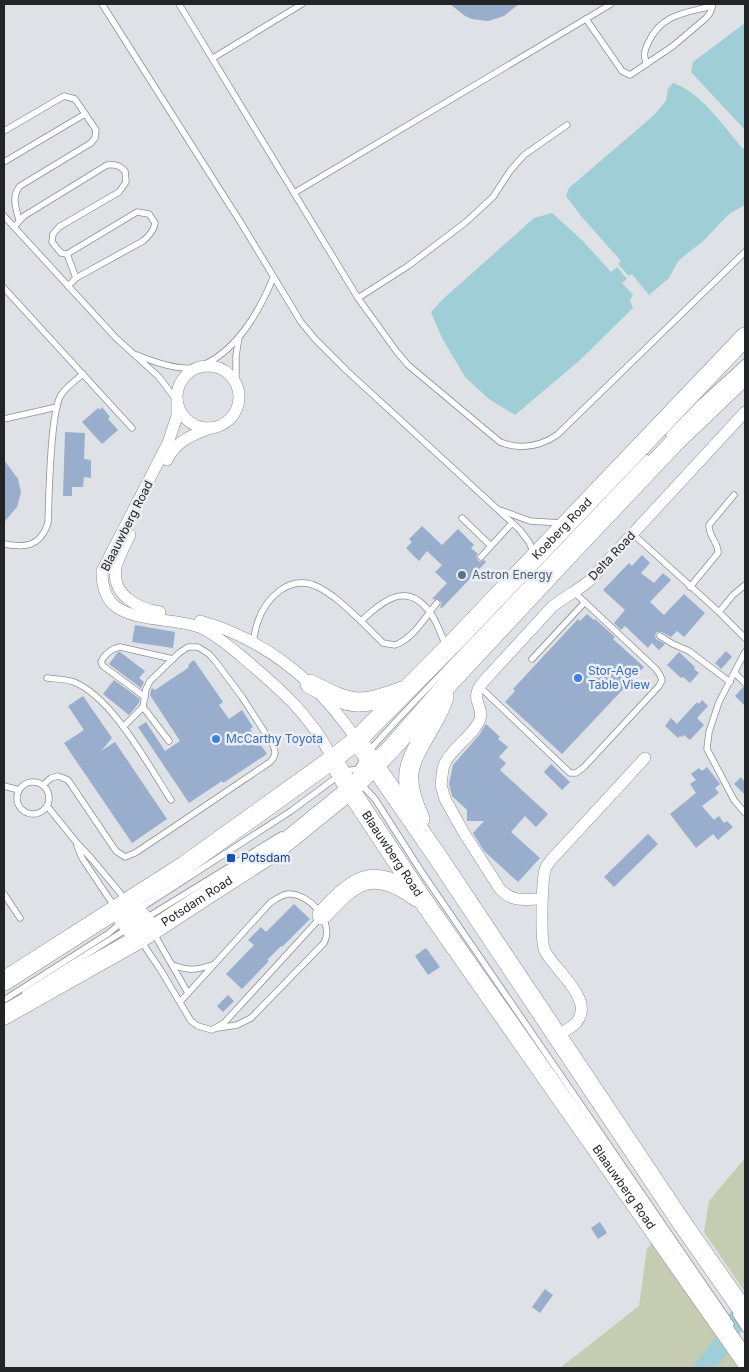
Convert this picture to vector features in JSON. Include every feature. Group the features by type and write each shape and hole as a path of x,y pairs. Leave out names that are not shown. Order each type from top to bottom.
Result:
{"main road":[{"name":"Koeberg Road","path":"356,771 406,690 745,337"},
{"name":"Koeberg Road","path":"356,771 447,684 676,441 745,375"},
{"path":"310,684 339,698 354,702 371,702 406,690"},
{"path":"437,856 412,801 408,777 414,753 438,712 447,684"},
{"name":"Blaauwberg Road","path":"356,771 437,856 556,1036 745,1360"},
{"name":"Blaauwberg Road","path":"356,771 424,902 670,1231 740,1313"},
{"name":"Potsdam Road","path":"4,981 275,851 356,771"},
{"name":"Potsdam Road","path":"4,1015 134,920 184,866 356,771"},
{"path":"322,915 349,888 369,879 394,882 424,902"}],"street":[{"path":"200,366 214,366 227,372 236,383 239,396 236,409 228,420 223,424 210,428 188,421 183,416 177,401 179,383 191,370 200,366"},
{"name":"Blaauwberg Road","path":"177,401 177,416 168,444 102,572 102,585 109,600 122,610 136,615 188,624 209,632 268,678 291,699 324,741 356,771"},
{"name":"Delta Road","path":"480,687 551,608 590,580 745,412"},
{"name":"Blaauwberg Road","path":"210,428 187,438 177,445 169,455 120,556 116,569 116,578 121,592 125,598 137,606 229,630 286,664 310,684 331,706 356,771"},
{"path":"109,600 121,592"},
{"path":"480,687 476,697 481,716 478,724 446,761 442,776 442,792 464,833 506,896 517,899 542,899"},
{"path":"556,1036 575,1023 582,1008 578,994 543,947 542,899 544,872 551,860 645,758"}],"lane":[{"path":"102,4 241,223 301,322 346,370 525,536 534,557"},
{"path":"179,4 358,298 397,352 408,365 500,442 510,446 532,446 541,444 557,435 745,252"},
{"path":"213,58 302,4"},
{"path":"294,193 611,4"},
{"path":"586,19 622,71 630,75 672,46 706,18 713,5"},
{"path":"647,64 643,56 644,52 652,34 663,22 676,15 713,5"},
{"path":"4,131 64,96 75,99 96,130 95,138 91,143 20,186 14,198 19,220"},
{"path":"4,162 85,114"},
{"path":"358,298 416,260 466,222 493,197 510,172 524,156 566,125"},
{"path":"14,227 19,220 47,201 107,165 115,164 121,166 126,175 126,182 119,192 60,227 53,234 52,242 61,253 67,254 137,212 149,214 155,223 152,231 143,240 76,278 68,286"},
{"path":"4,216 116,338 165,383 177,401"},
{"path":"67,254 76,278"},
{"path":"135,354 164,365 200,366 220,354 239,337 260,306 273,278"},
{"path":"4,288 132,428"},
{"path":"236,383 236,356 239,337"},
{"path":"667,438 700,403 745,362"},
{"path":"4,544 26,547 32,544 45,531 48,523 57,406 60,396 83,374"},
{"path":"4,418 57,406"},
{"path":"313,811 356,771 434,680 654,451"},
{"path":"690,587 718,553 718,548 710,534 709,525 734,495"},
{"path":"496,508 530,521 567,523"},
{"path":"462,518 491,546"},
{"path":"481,557 512,523"},
{"path":"633,534 745,638"},
{"path":"253,643 257,624 267,604 277,593 292,583 316,585 331,595 383,643 395,645 408,638 437,603"},
{"path":"719,612 733,595 745,585"},
{"path":"480,687 570,773 576,773 584,767 641,706 662,680 656,669 574,592"},
{"path":"361,621 381,604 402,595 417,600 430,612 447,648"},
{"path":"532,659 585,602"},
{"path":"660,636 689,651 730,682"},
{"path":"145,697 103,666 100,662 102,659 115,648 120,647 173,659"},
{"path":"43,785 54,776 65,778 116,851 126,857 165,834 270,762 275,756 276,751 242,697 209,654 198,647 188,647 150,681 143,707 123,727"},
{"path":"745,652 719,702 709,732 707,749 734,800 745,813"},
{"path":"735,673 745,683"},
{"path":"47,678 72,682 88,690 104,705 123,727 171,800"},
{"path":"143,707 169,741"},
{"path":"356,771 432,887 670,1231 734,1329"},
{"path":"32,782 43,785 48,791 49,796 47,806 44,810 35,814 25,812 18,804 17,794 19,790 26,783 32,782"},
{"path":"4,786 19,790"},
{"path":"47,806 77,844 92,858 134,920 186,1015 198,1026 212,1030 237,1025 251,1018 324,943 327,936 327,928 322,915 310,903 295,895 287,894 280,896 270,903 180,1002"},
{"path":"4,1000 109,933 285,832"},
{"path":"77,844 82,858 104,893 134,920 173,965 188,993"},
{"path":"4,894 20,918"},
{"path":"218,1028 322,915"},
{"path":"4,1006 134,920"},
{"path":"173,965 193,970 212,965"},
{"path":"740,1313 745,1329"}],"green space":[{"path":"745,1158 745,1292 704,1232 709,1201"},
{"path":"658,1236 745,1368 560,1368 639,1306 647,1249"}],"water":[{"path":"745,23 745,130 691,72 693,62"},
{"path":"673,83 693,94 702,102 743,149 745,147 745,205 729,214 703,241 678,261 669,278 649,295 632,274 629,276 618,264 621,261 566,196 569,188 653,116 666,101 668,89"},
{"path":"552,213 582,240 611,272 617,267 627,279 622,283 633,295 630,300 633,308 579,361 515,415 489,399 465,377 442,338 431,312 443,299 534,218"}],"building":[{"path":"450,4 519,4 504,16 488,21 465,16"},
{"path":"102,407 110,417 108,419 118,430 102,444 82,422 98,408 100,410"},
{"path":"65,432 85,433 84,459 91,460 91,478 84,477 83,487 72,487 72,496 63,496"},
{"path":"4,460 18,479 21,492 17,507 4,522"},
{"path":"422,526 442,545 458,529 474,545 471,548 478,554 476,556 478,560 486,562 442,608 440,607 442,603 440,600 432,599 447,583 435,572 442,565 427,551 419,561 406,548 412,542 409,539"},
{"path":"642,555 650,563 641,573 654,583 663,573 671,580 650,602 664,615 684,594 705,613 684,637 677,631 671,637 662,632 657,632 655,635 656,639 665,644 659,650 652,643 648,648 625,626 621,630 614,623 625,610 603,590 629,563 632,566"},
{"name":"Stor-Age Table View","path":"587,614 615,637 613,639 644,667 562,754 505,702 515,691 513,689 578,619 580,621"},
{"path":"135,625 175,632 173,648 132,642"},
{"path":"726,651 732,657 721,669 715,663"},
{"path":"118,652 145,671 139,678 144,682 141,688 109,664"},
{"path":"679,652 699,673 690,683 683,677 681,678 667,665"},
{"path":"194,660 223,702 219,705 229,719 242,710 253,727 250,729 267,754 189,803 138,727 146,722 165,751 180,741 150,695 152,688 155,690 188,668 189,664"},
{"path":"114,680 140,699 129,715 103,694"},
{"path":"743,687 745,688 745,706 735,696"},
{"path":"83,696 112,738 101,751 115,742 167,819 132,843 64,743 84,730 68,706"},
{"path":"702,700 708,706 697,718 704,725 690,740 684,735 678,738 665,726 671,718 677,724 697,702 699,704"},
{"path":"486,724 500,737 498,739 508,747 499,757 506,763 500,770 548,814 536,827 525,816 511,832 540,858 518,882 484,851 473,833 484,821 467,821 467,810 452,796 449,784 453,765 480,734"},
{"path":"551,764 570,782 562,790 544,772"},
{"path":"707,767 720,784 715,788 719,793 702,806 714,820 719,816 724,823 727,821 733,827 718,840 713,834 696,848 670,814 696,793 690,784 696,780 691,774 699,768 702,771"},
{"path":"741,777 745,782 745,795 734,784"},
{"path":"648,834 658,844 614,887 604,877"},
{"path":"294,904 310,919 267,960 269,961 242,989 226,974 254,945 248,940 261,927 266,932"},
{"path":"426,948 440,967 428,975 415,956"},
{"path":"228,995 234,1001 223,1012 217,1006"},
{"path":"600,1222 607,1233 598,1239 591,1228"},
{"path":"545,1289 553,1295 540,1313 532,1307"}],"waterway":[{"path":"703,1368 718,1350 745,1307"}],"place":[{"name":"Astron Energy","path":"462,575"},
{"name":"Stor-Age Table View","path":"578,678"},
{"name":"McCarthy Toyota","path":"216,739"},
{"name":"Potsdam","path":"231,858"}]}
